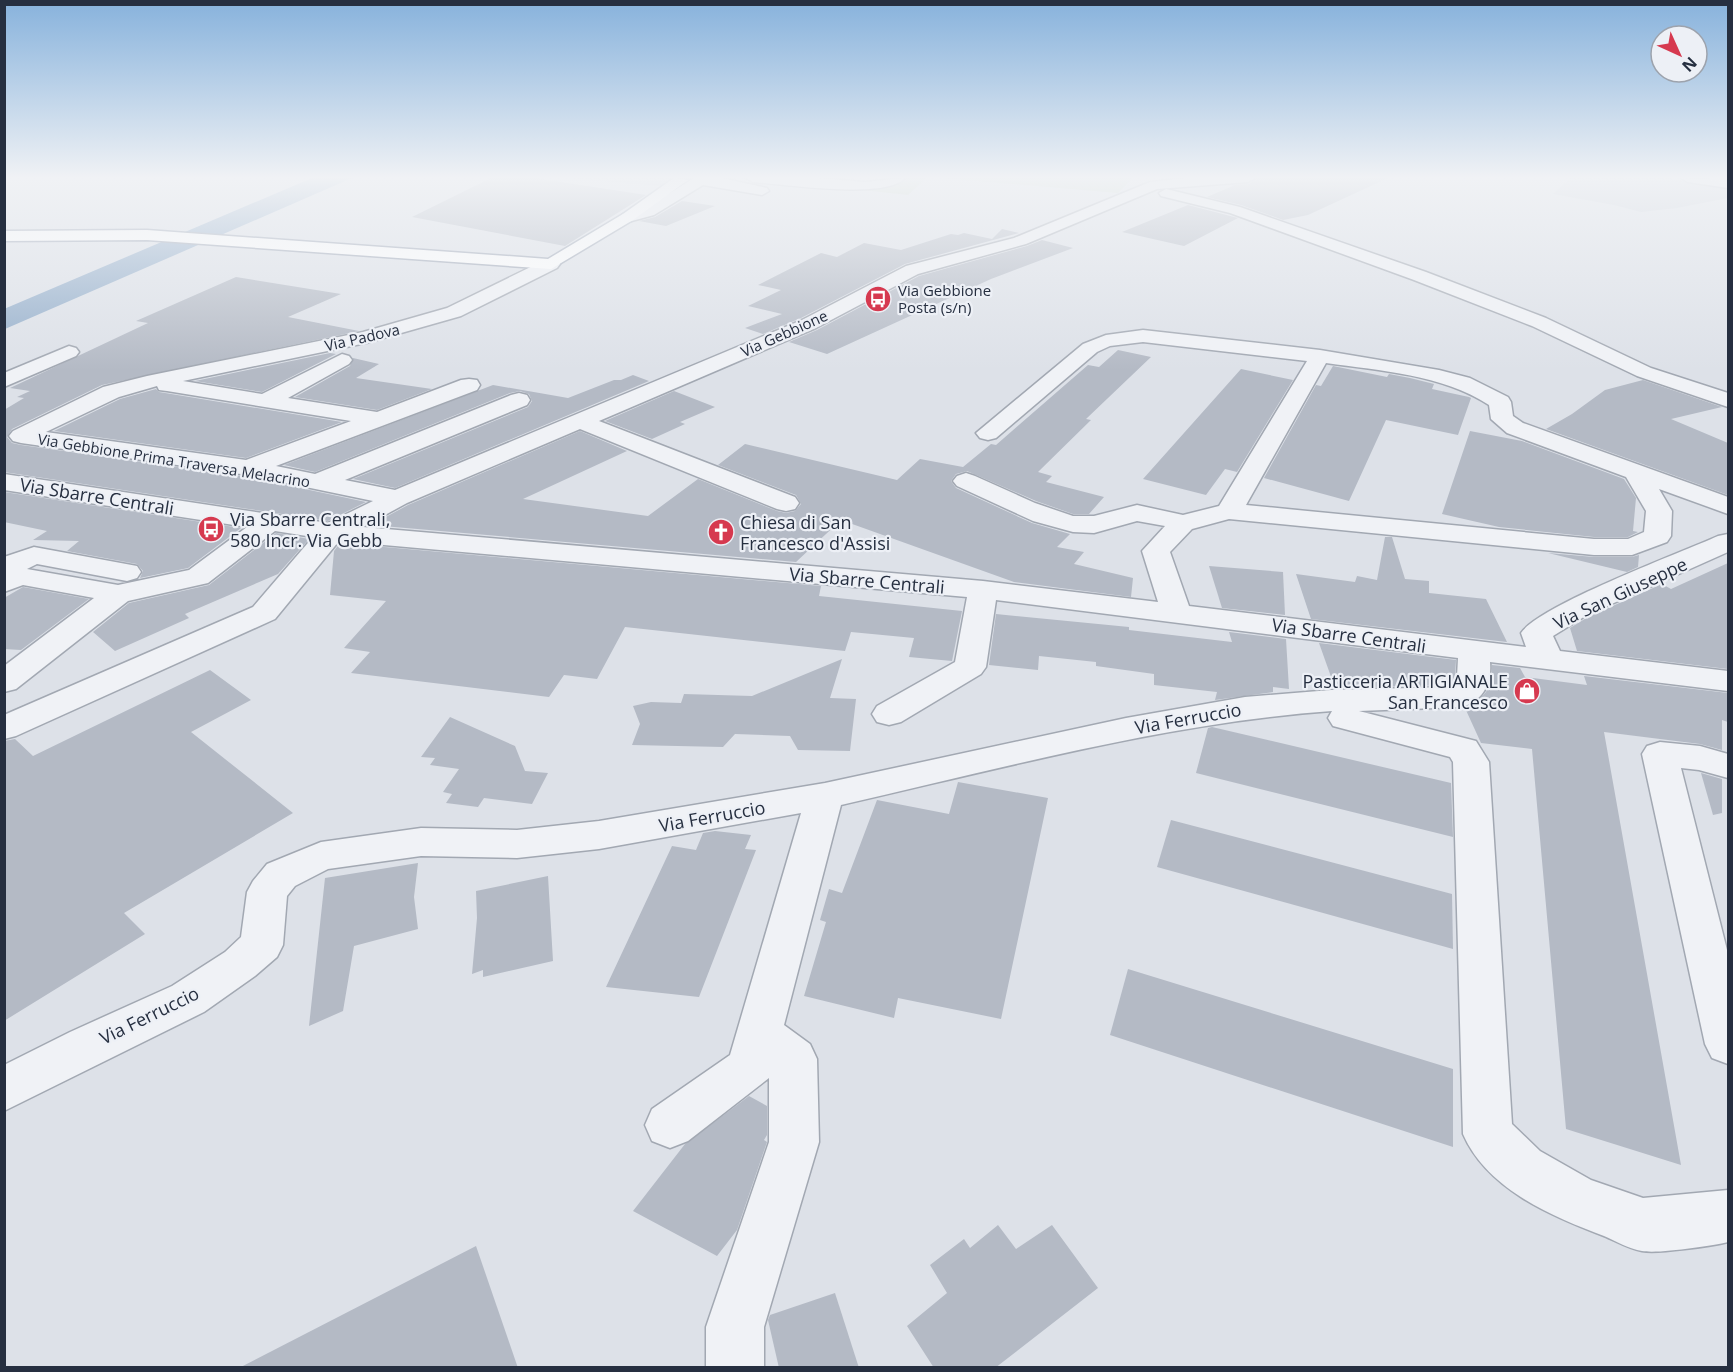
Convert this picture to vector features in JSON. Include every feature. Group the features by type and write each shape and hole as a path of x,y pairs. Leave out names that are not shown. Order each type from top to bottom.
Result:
{"main road":[{"path":"254,242 551,264"},
{"name":"Via Padova","path":"551,264 587,242"}],"street":[{"name":"Via Gebbione","path":"332,532 398,498 809,324 912,270 1016,242"},
{"path":"1325,242 1539,322 1644,372 1728,400"},
{"name":"Via Padova","path":"21,436 111,392 147,382 408,326 454,312 551,264"},
{"path":"988,433 1090,348 1106,341 1143,336 1320,356 1429,375 1471,386 1488,393 1500,402 1502,419 1515,428 1728,506"},
{"path":"4,381 69,352"},
{"path":"1229,511 1320,356"},
{"path":"265,401 342,360"},
{"path":"147,382 375,419"},
{"path":"248,468 469,385"},
{"path":"316,482 519,400"},
{"path":"579,421 786,503"},
{"name":"Via Gebbione Prima Traversa Melacrino","path":"21,436 248,468 398,498"},
{"path":"966,481 1048,516 1073,523 1096,524 1139,513 1183,523 1229,511 1582,546 1632,547 1657,536 1659,511 1635,471"},
{"name":"Via Sbarre Centrali","path":"4,482 332,532 983,590 1176,612 1473,652 1547,658 1728,681"},
{"path":"4,583 20,576 118,594 198,577 268,523"},
{"path":"1176,612 1156,551 1183,523"},
{"path":"4,728 264,613 332,532"},
{"name":"Via San Giuseppe","path":"1547,658 1536,633 1576,609 1728,542"},
{"path":"4,568 34,555 176,581"},
{"path":"890,714 970,667 983,590"},
{"path":"4,682 118,594"},
{"name":"Via Ferruccio","path":"4,1089 86,1046 188,999 240,964 262,945 267,892 281,875 321,856 421,842 517,844 599,835 825,796 1126,729 1245,708 1331,701 1461,697 1469,691 1476,673 1473,652"},
{"path":"1345,718 1463,749 1471,762 1488,1134 1522,1168 1576,1200 1643,1225 1728,1216"},
{"path":"1728,766 1700,758 1660,754 1728,1044"},
{"path":"670,1125 751,1067 825,796"},
{"path":"735,1368 735,1327 794,1142 793,1059 759,1032"}],"water":[{"path":"161,242 205,242 5,329 4,309"}],"building":[{"path":"544,242 571,242 565,246"},
{"path":"926,242 986,242 905,264 801,318 763,334 745,328 782,314 748,306 781,290 758,285 821,253 837,257 864,243 901,250"},
{"path":"1037,242 1050,242 1073,248 991,279 827,354 789,342 817,330 919,276"},
{"path":"1166,242 1192,242 1184,246"},
{"path":"236,277 341,294 288,317 359,331 102,385 12,429 7,437 12,443 21,445 248,477 366,502 328,521 4,472 4,410 24,398 17,397 30,391 10,388 148,323 136,321"},
{"path":"1118,350 1151,357 1086,419 1091,420 1038,472 1052,476 1046,482 1104,497 1089,514 1073,514 1036,501 967,471 956,474 951,481 956,488 1032,523 1070,534 1057,547 1084,552 1074,564 1133,578 1131,597 1014,582 841,520 796,562 371,525 408,505 580,431 627,451 523,499 648,516 698,479 777,511 786,513 795,511 801,504 796,495 718,465 745,444 897,480 920,459 963,467 991,444 996,445 1088,365 1099,367"},
{"path":"330,353 336,354 262,392 195,381"},
{"path":"353,358 379,364 356,378 432,389 377,410 295,397 350,366"},
{"path":"1333,366 1387,377 1389,374 1410,378 1434,384 1432,389 1471,398 1458,435 1386,420 1349,501 1264,478 1316,385 1321,386"},
{"path":"1241,369 1293,380 1237,472 1225,469 1206,495 1143,479"},
{"path":"633,375 649,381 395,488 353,479 528,407 532,401 529,394 520,391 510,393 315,472 284,465 493,385 568,398"},
{"path":"1643,380 1722,407 1671,419 1728,443 1728,495 1546,429 1572,414 1605,390"},
{"path":"156,389 159,392 342,422 246,458 54,431 120,399"},
{"path":"674,391 715,407 680,422 685,424 652,439 605,421"},
{"path":"1470,431 1522,441 1624,479 1636,498 1633,531 1638,532 1628,537 1594,537 1499,527 1442,514"},
{"path":"4,492 241,528 188,568 140,578 143,571 137,564 67,551 79,541 33,540 47,531 4,522"},
{"path":"276,533 309,539 278,574 185,614 189,618 115,651 93,632 129,603 209,585"},
{"path":"1385,537 1392,537 1405,579 1429,581 1429,593 1486,599 1507,642 1311,619 1296,574 1355,582 1357,576 1377,580"},
{"path":"340,543 821,586 819,596 962,611 952,661 909,657 914,638 851,632 845,651 625,627 597,679 564,675 549,697 351,673 370,652 344,648 386,601 330,595 334,551"},
{"path":"1548,553 1594,557 1639,555 1638,567 1627,572"},
{"path":"1728,563 1728,669 1577,651 1570,628 1588,617 1662,584 1671,589"},
{"path":"1209,566 1283,572 1285,615 1222,608"},
{"path":"23,587 89,599 21,650 4,649 4,598"},
{"path":"996,614 1129,627 1129,630 1232,642 1229,632 1286,639 1289,689 1273,687 1273,692 1215,700 1217,692 1154,685 1154,674 1096,666 1096,662 1039,656 1038,670 989,665"},
{"path":"1319,643 1456,660 1455,676 1451,685 1335,688"},
{"path":"842,659 830,698 856,699 850,751 798,750 790,736 735,734 723,747 632,745 640,724 633,706 651,702 681,703 684,694 752,696"},
{"path":"1492,665 1520,668 1525,677 1587,685 1584,676 1728,693 1728,722 1722,720 1722,750 1700,744 1604,732 1681,1165 1566,1129 1532,749 1481,743 1465,708 1477,702 1486,692 1492,678"},
{"path":"210,670 251,700 191,732 293,813 124,913 145,934 4,1021 4,741 15,739 33,756"},
{"path":"450,717 515,746 525,771 548,773 532,804 484,798 478,807 446,803 452,794 443,792 459,769 430,765 435,758 421,757"},
{"path":"1212,727 1451,783 1453,837 1196,773 1208,728"},
{"path":"1701,773 1722,779 1722,813 1713,815"},
{"path":"958,782 1048,798 1001,1019 898,998 894,1018 804,996 826,922 820,920 829,889 842,893 877,800 949,814"},
{"path":"1171,820 1452,894 1453,949 1157,867"},
{"path":"715,831 751,835 745,849 756,850 699,997 606,987 672,846 696,850 703,833"},
{"path":"418,863 414,897 418,929 354,946 343,1011 309,1026 325,878"},
{"path":"548,876 553,961 483,977 483,970 472,974 477,918 476,891"},
{"path":"1128,969 1453,1069 1453,1147 1110,1035"},
{"path":"749,1096 767,1106 767,1135 764,1140 767,1142 737,1230 717,1256 633,1211 685,1144"},
{"path":"998,1225 1016,1249 1052,1225 1098,1288 995,1368 934,1368 907,1326 947,1293 930,1265 964,1239 970,1248"},
{"path":"476,1246 518,1368 239,1368"},
{"path":"835,1293 859,1368 779,1368 768,1320 770,1315"}],"place":[{"name":"Via Gebbione Posta (s/n)","path":"878,299"},
{"name":"Via Sbarre Centrali, 580 Incr. Via Gebb","path":"211,529"},
{"name":"Chiesa di San Francesco d'Assisi","path":"721,532"},
{"name":"Pasticceria ARTIGIANALE San Francesco","path":"1527,691"}]}
